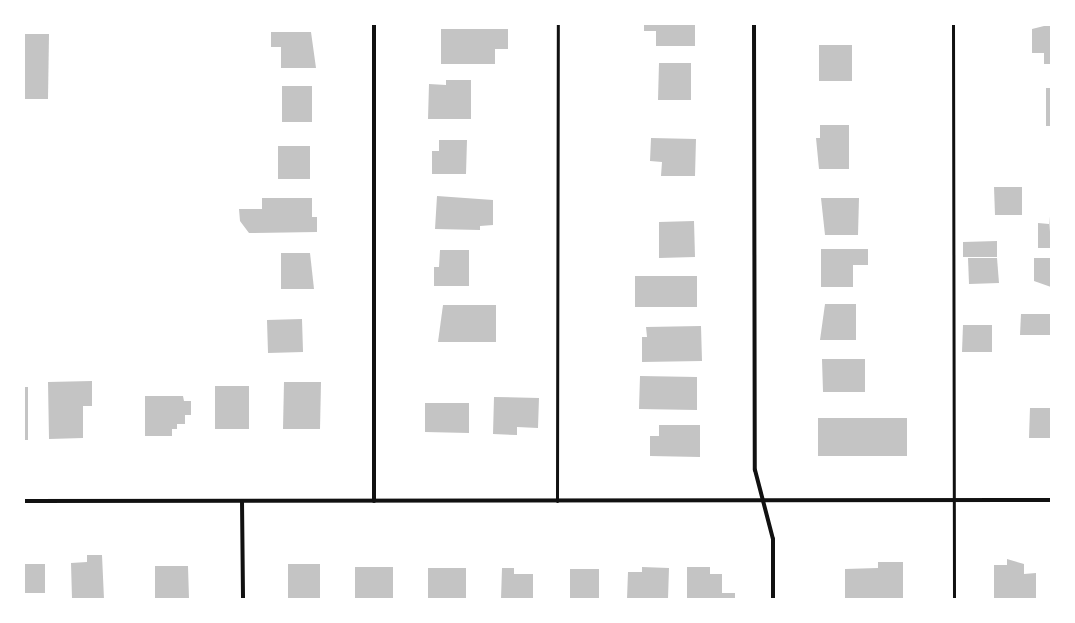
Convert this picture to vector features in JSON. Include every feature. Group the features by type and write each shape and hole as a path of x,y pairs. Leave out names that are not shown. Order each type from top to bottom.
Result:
{"street":[{"path":"374,24 374,501"},
{"path":"754,24 754,464 773,539 773,599"},
{"path":"24,501 1051,500"},
{"path":"242,501 243,599"}],"lane":[{"path":"557,501 558,24"},
{"path":"953,24 954,599"}],"building":[{"path":"644,24 695,24 695,46 656,46 656,31 644,31"},
{"path":"1051,26 1051,64 1044,64 1044,53 1032,53 1032,29"},
{"path":"441,29 508,29 508,49 495,49 495,64 441,64"},
{"path":"271,32 311,32 316,68 281,68 281,47 271,47"},
{"path":"24,34 49,34 48,99 24,99"},
{"path":"819,45 852,45 852,81 819,81"},
{"path":"659,63 691,63 691,100 658,100"},
{"path":"446,80 471,80 471,119 428,119 429,84 446,85"},
{"path":"282,86 312,86 312,122 282,122"},
{"path":"1046,88 1051,88 1051,126 1046,126"},
{"path":"820,125 849,125 849,169 819,169 816,138 820,138"},
{"path":"651,138 696,139 695,176 661,176 662,162 650,161"},
{"path":"439,140 467,140 466,174 432,174 432,151 439,151"},
{"path":"278,146 310,146 310,179 278,179"},
{"path":"994,187 1022,187 1022,215 995,215"},
{"path":"437,196 493,200 493,225 480,226 480,230 435,229"},
{"path":"262,198 312,198 312,217 317,217 317,232 249,233 240,221 239,209 262,209"},
{"path":"821,198 859,198 858,235 825,235"},
{"path":"1049,216 1051,248 1038,248 1038,223 1049,224"},
{"path":"694,221 695,257 659,258 659,222"},
{"path":"997,241 997,257 963,257 963,242"},
{"path":"821,249 868,249 868,265 853,265 853,287 821,287"},
{"path":"440,250 469,250 469,286 434,286 434,267 439,267"},
{"path":"281,253 310,253 314,289 281,289"},
{"path":"968,258 997,258 999,283 969,284"},
{"path":"1034,258 1051,258 1051,287 1034,281"},
{"path":"635,276 697,276 697,307 635,307"},
{"path":"825,304 856,304 856,340 820,340"},
{"path":"443,305 496,305 496,342 438,342"},
{"path":"1021,314 1051,314 1051,335 1020,335"},
{"path":"302,319 303,352 268,353 267,320"},
{"path":"963,325 992,325 992,352 962,352"},
{"path":"701,326 702,361 642,362 642,337 647,337 646,327"},
{"path":"822,359 865,359 865,392 823,392"},
{"path":"640,376 697,377 697,410 639,409"},
{"path":"92,381 92,406 83,406 83,438 49,439 48,382"},
{"path":"284,382 321,382 320,429 283,429"},
{"path":"215,386 249,386 249,429 215,429"},
{"path":"24,387 28,387 28,440 24,440"},
{"path":"145,396 183,396 184,401 191,401 191,415 185,415 185,424 177,424 177,429 172,429 172,436 145,436"},
{"path":"494,397 539,398 538,428 517,427 517,435 493,434"},
{"path":"425,403 469,403 469,433 425,432"},
{"path":"1030,408 1051,408 1051,438 1029,438"},
{"path":"818,418 907,418 907,456 818,456"},
{"path":"659,425 700,425 700,457 650,456 650,436 659,436"},
{"path":"87,555 102,555 104,599 72,599 71,563 87,562"},
{"path":"1007,559 1024,564 1024,574 1036,573 1036,599 994,599 994,565 1007,565"},
{"path":"878,562 903,562 903,599 845,599 845,569 878,568"},
{"path":"24,564 45,564 45,593 24,593"},
{"path":"288,564 320,564 320,599 288,599"},
{"path":"155,566 188,566 189,599 155,599"},
{"path":"355,567 393,567 393,599 355,599"},
{"path":"642,567 669,568 668,599 627,599 628,572 642,572"},
{"path":"687,567 710,567 710,574 722,574 722,593 735,593 735,599 687,599"},
{"path":"428,568 466,568 466,599 428,599"},
{"path":"502,568 514,568 514,574 533,574 533,599 501,599"},
{"path":"570,569 599,569 599,599 570,599"}]}
